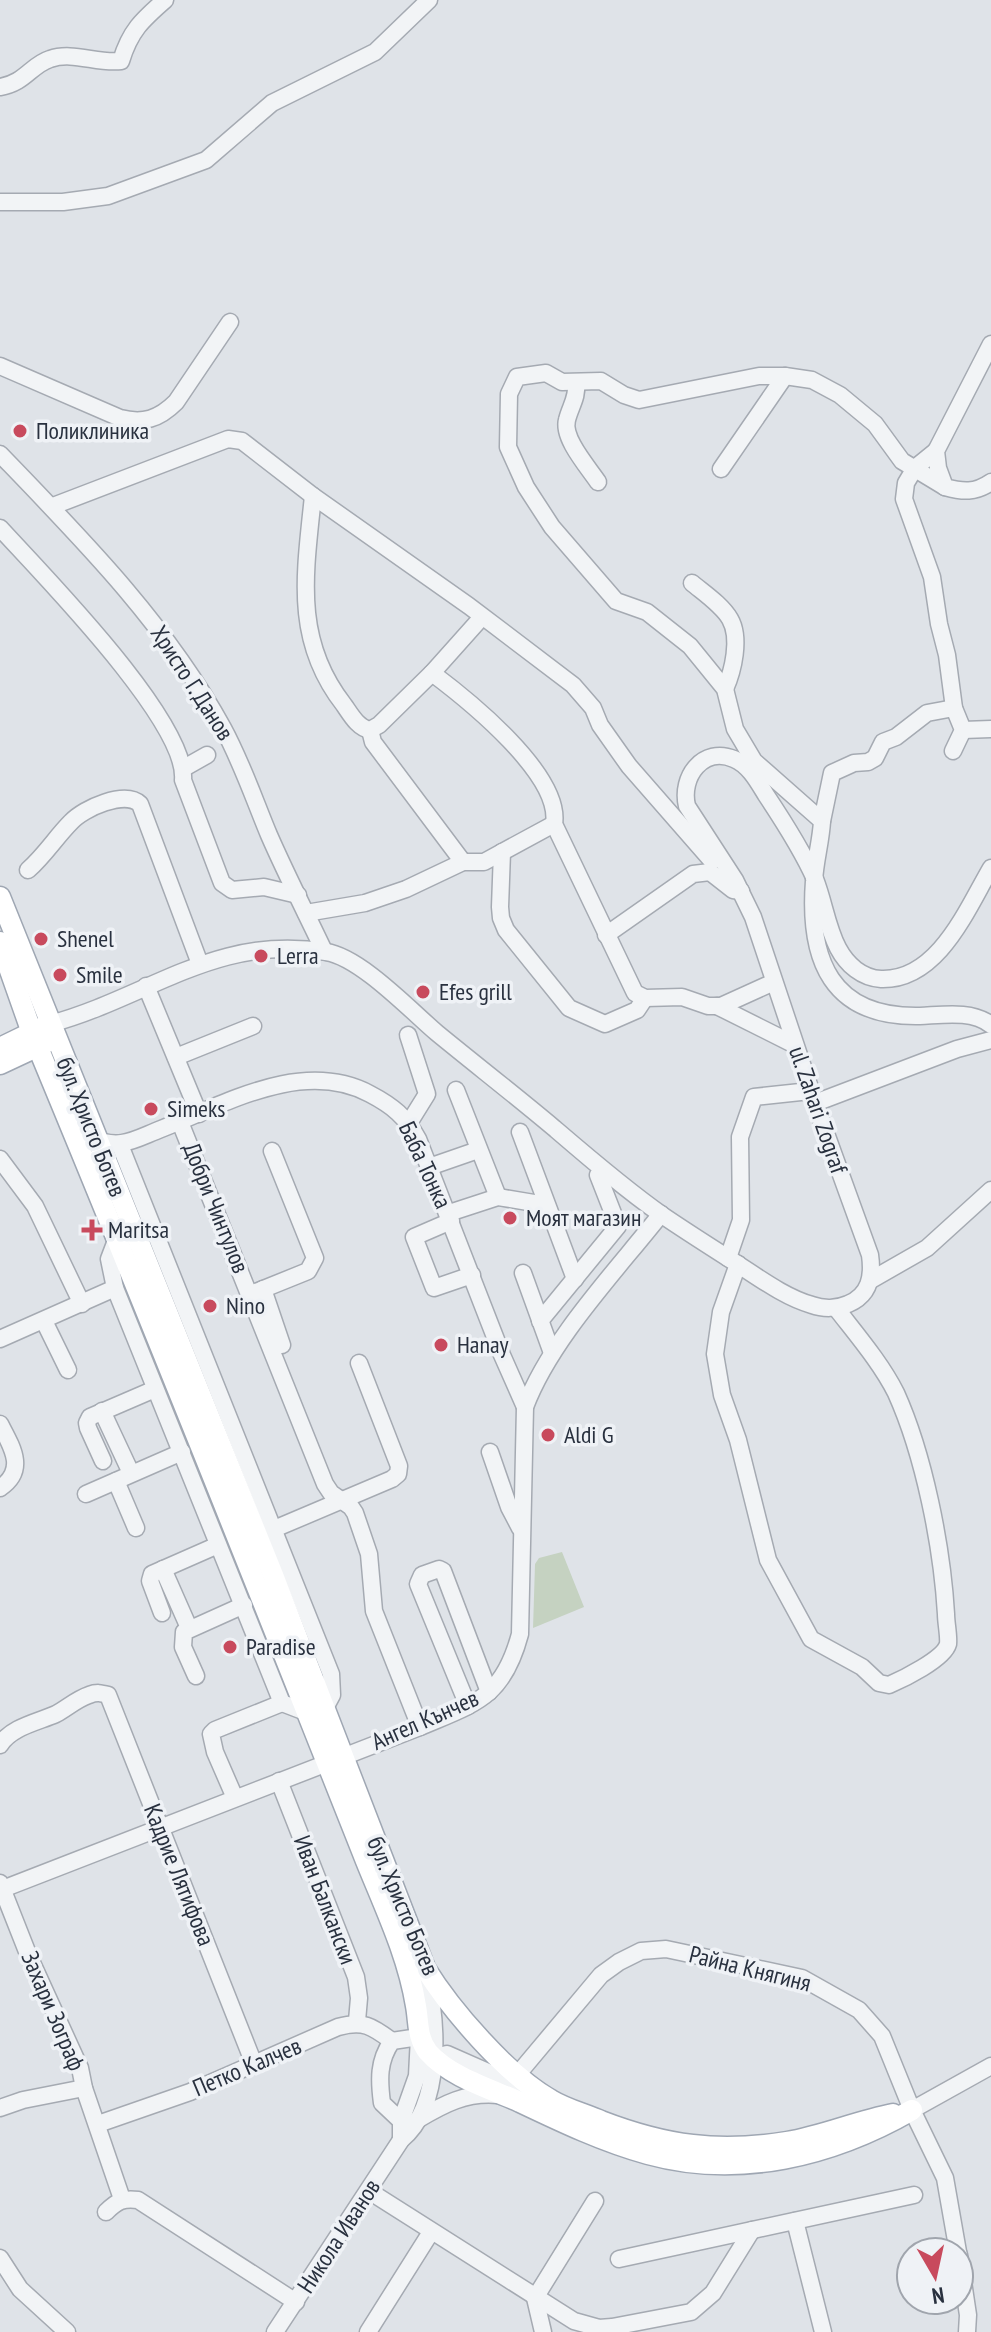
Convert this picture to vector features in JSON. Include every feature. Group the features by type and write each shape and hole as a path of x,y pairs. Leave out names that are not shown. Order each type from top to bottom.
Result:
{"main road":[{"name":"бул. Христо Ботев","path":"0,897 74,1132 125,1233 335,1759 425,1968 458,2014 518,2074 551,2100 650,2138 674,2144 714,2147 788,2142 867,2119 912,2110"},
{"name":"бул. Христо Ботев","path":"0,942 98,1141 125,1233"},
{"path":"0,1048 44,1035"},
{"path":"0,1064 44,1035"},
{"name":"бул. Христо Ботев","path":"335,1759 414,1992 419,2037"},
{"path":"419,2037 426,2059 566,2124 646,2154 671,2160 717,2165 792,2159 825,2150 880,2128 912,2110"}],"street":[{"path":"0,87 15,84 47,59 67,56 104,64 121,61 138,24 165,0"},
{"path":"0,202 63,202 108,196 206,160 272,103 375,52 429,0"},
{"path":"0,366 120,418 135,422 152,419 176,402 230,322"},
{"path":"953,751 963,730 954,708 932,577 904,499 906,483 915,468 936,451 991,344"},
{"path":"822,821 754,761 735,729 725,689 690,646 647,612 616,601 552,527 526,487 508,447 509,394 517,377 546,373 562,382 601,381 639,400 759,376 812,380 840,395 875,424 902,461 945,487 969,492 991,482"},
{"path":"721,469 785,376"},
{"path":"576,383 577,390 566,423 567,437 598,482"},
{"path":"53,506 228,439 236,439 469,606 573,685 584,696 629,766 721,872 738,886 733,890 710,872 693,874 606,935"},
{"path":"936,451 945,487"},
{"name":"Христо Г. Данов","path":"0,454 53,506 170,644 240,760 270,836 324,951"},
{"path":"313,496 306,605 311,644 327,684 361,727 370,730 379,725 432,673 482,617"},
{"path":"0,528 119,659 176,745 184,768 183,780 222,883 232,890 264,887 298,895"},
{"path":"692,583 725,613 732,624 735,637 732,672 725,689"},
{"path":"432,673 471,702 507,737 551,795 556,814 554,824 635,993 645,998 682,997 717,1006 731,1003 774,982"},
{"path":"954,708 927,713 896,737 883,742 875,758 832,773 814,877 813,900 819,957 846,997 880,1013 960,1015 982,1018 991,1025"},
{"path":"963,730 991,729"},
{"path":"370,730 373,742 463,862"},
{"path":"184,768 207,755"},
{"name":"ul. Zahari Zograf","path":"871,1280 870,1255 812,1097 753,917 738,886 696,824 684,795 690,773 700,762 714,756 727,756 741,762 754,777 814,877 838,947 858,972 884,979 913,972 939,951 991,868"},
{"path":"28,870 79,814 120,797 134,798 140,804 200,964"},
{"path":"306,913 365,903 406,889 463,862 484,862 554,824"},
{"path":"502,852 501,918 506,930 569,1008 605,1024 637,1010 645,998"},
{"path":"44,1035 75,1017 200,964 248,951 297,949 336,954 401,1000 575,1147 661,1214 802,1301 822,1307 836,1308 857,1299 865,1293 871,1280 927,1248 991,1190"},
{"path":"146,986 199,1114"},
{"path":"717,1006 795,1045"},
{"path":"176,1057 253,1026"},
{"path":"408,1035 427,1094 409,1123"},
{"path":"836,1308 895,1392 918,1456 945,1594 948,1645 942,1656 889,1685 879,1683 862,1667 811,1639 768,1560 738,1440 722,1395 715,1354 741,1220 740,1137 754,1097 812,1097 991,1040"},
{"name":"Баба Тонка","path":"120,1145 261,1091 299,1080 322,1079 361,1089 392,1107 409,1123 429,1167 525,1407"},
{"path":"456,1090 498,1197"},
{"name":"Добри Чинтулов","path":"180,1122 257,1292 281,1371 325,1484 355,1513 369,1554 374,1611 420,1727"},
{"path":"74,1132 120,1145 331,1674 332,1695 316,1711 282,1703 211,1734 215,1752 235,1798"},
{"path":"520,1132 575,1279"},
{"path":"429,1167 478,1150"},
{"name":"Добри Чинтулов","path":"257,1292 308,1271 315,1258 272,1151"},
{"path":"0,1159 35,1206 82,1304"},
{"path":"540,1321 618,1226 598,1175"},
{"path":"472,1275 434,1288 414,1237 450,1217 498,1197 546,1205"},
{"name":"Ангел Кънчев","path":"1,1887 420,1727 468,1706 504,1677 513,1663 520,1634 525,1407 552,1353 661,1214"},
{"path":"125,1233 109,1259 115,1288 282,1703"},
{"path":"523,1273 552,1353"},
{"path":"0,1339 115,1288"},
{"path":"44,1321 68,1370"},
{"path":"274,1529 392,1479 399,1471 359,1363"},
{"path":"103,1461 87,1423 90,1417 155,1389"},
{"path":"102,1411 136,1528"},
{"path":"0,1424 12,1447 16,1468 8,1483 0,1488"},
{"path":"86,1494 182,1452"},
{"path":"490,1452 509,1507 521,1529"},
{"path":"162,1613 150,1577 218,1545"},
{"path":"163,1569 189,1628"},
{"path":"468,1706 418,1584 422,1575 439,1569 443,1571 489,1692"},
{"path":"196,1676 182,1642 184,1632 244,1605"},
{"name":"Кадрие Лятифова","path":"0,1745 24,1726 56,1714 86,1696 99,1692 108,1695 254,2064"},
{"name":"Иван Балкански","path":"279,1781 356,1977 359,1998 357,2021"},
{"name":"Захари Зограф","path":"1,1887 80,2068 122,2199"},
{"name":"Райна Княгиня","path":"518,2074 588,1988 608,1969 641,1951 666,1949 802,1978 859,2010 882,2036 912,2110 945,2178 956,2236"},
{"path":"409,2121 425,2103 426,2059 435,2020 425,1968"},
{"path":"357,2021 392,2041 419,2037"},
{"name":"Петко Калчев","path":"98,2124 190,2092 357,2021"},
{"path":"392,2041 380,2066 382,2103 409,2121"},
{"path":"426,2059 447,2054 461,2058 551,2100"},
{"path":"912,2110 991,2066"},
{"path":"0,2108 23,2100 84,2088"},
{"path":"409,2121 466,2096 505,2095"},
{"name":"Никола Иванов","path":"275,2332 401,2140 410,2132 409,2121"},
{"path":"369,2191 535,2298 574,2321 599,2328 682,2315 700,2307 752,2230"},
{"path":"619,2259 914,2195"},
{"path":"106,2212 122,2199 138,2200 296,2302"},
{"path":"543,2332 535,2298 595,2201"},
{"path":"795,2221 823,2332"},
{"path":"368,2332 431,2232"},
{"path":"0,2258 20,2289"},
{"path":"0,2276 20,2289 67,2332"}],"green space":[{"path":"562,1552 584,1607 533,1628 535,1564 539,1558"}],"place":[{"name":"Поликлиника","path":"20,431"},
{"name":"Shenel","path":"41,939"},
{"name":"Lerra","path":"261,956"},
{"name":"Smile","path":"60,975"},
{"name":"Efes grill","path":"423,992"},
{"name":"Simeks","path":"151,1109"},
{"name":"Моят магазин","path":"510,1218"},
{"name":"Maritsa","path":"92,1230"},
{"name":"Nino","path":"210,1306"},
{"name":"Hanay","path":"441,1345"},
{"name":"Aldi G","path":"548,1435"},
{"name":"Paradise","path":"230,1647"}]}
